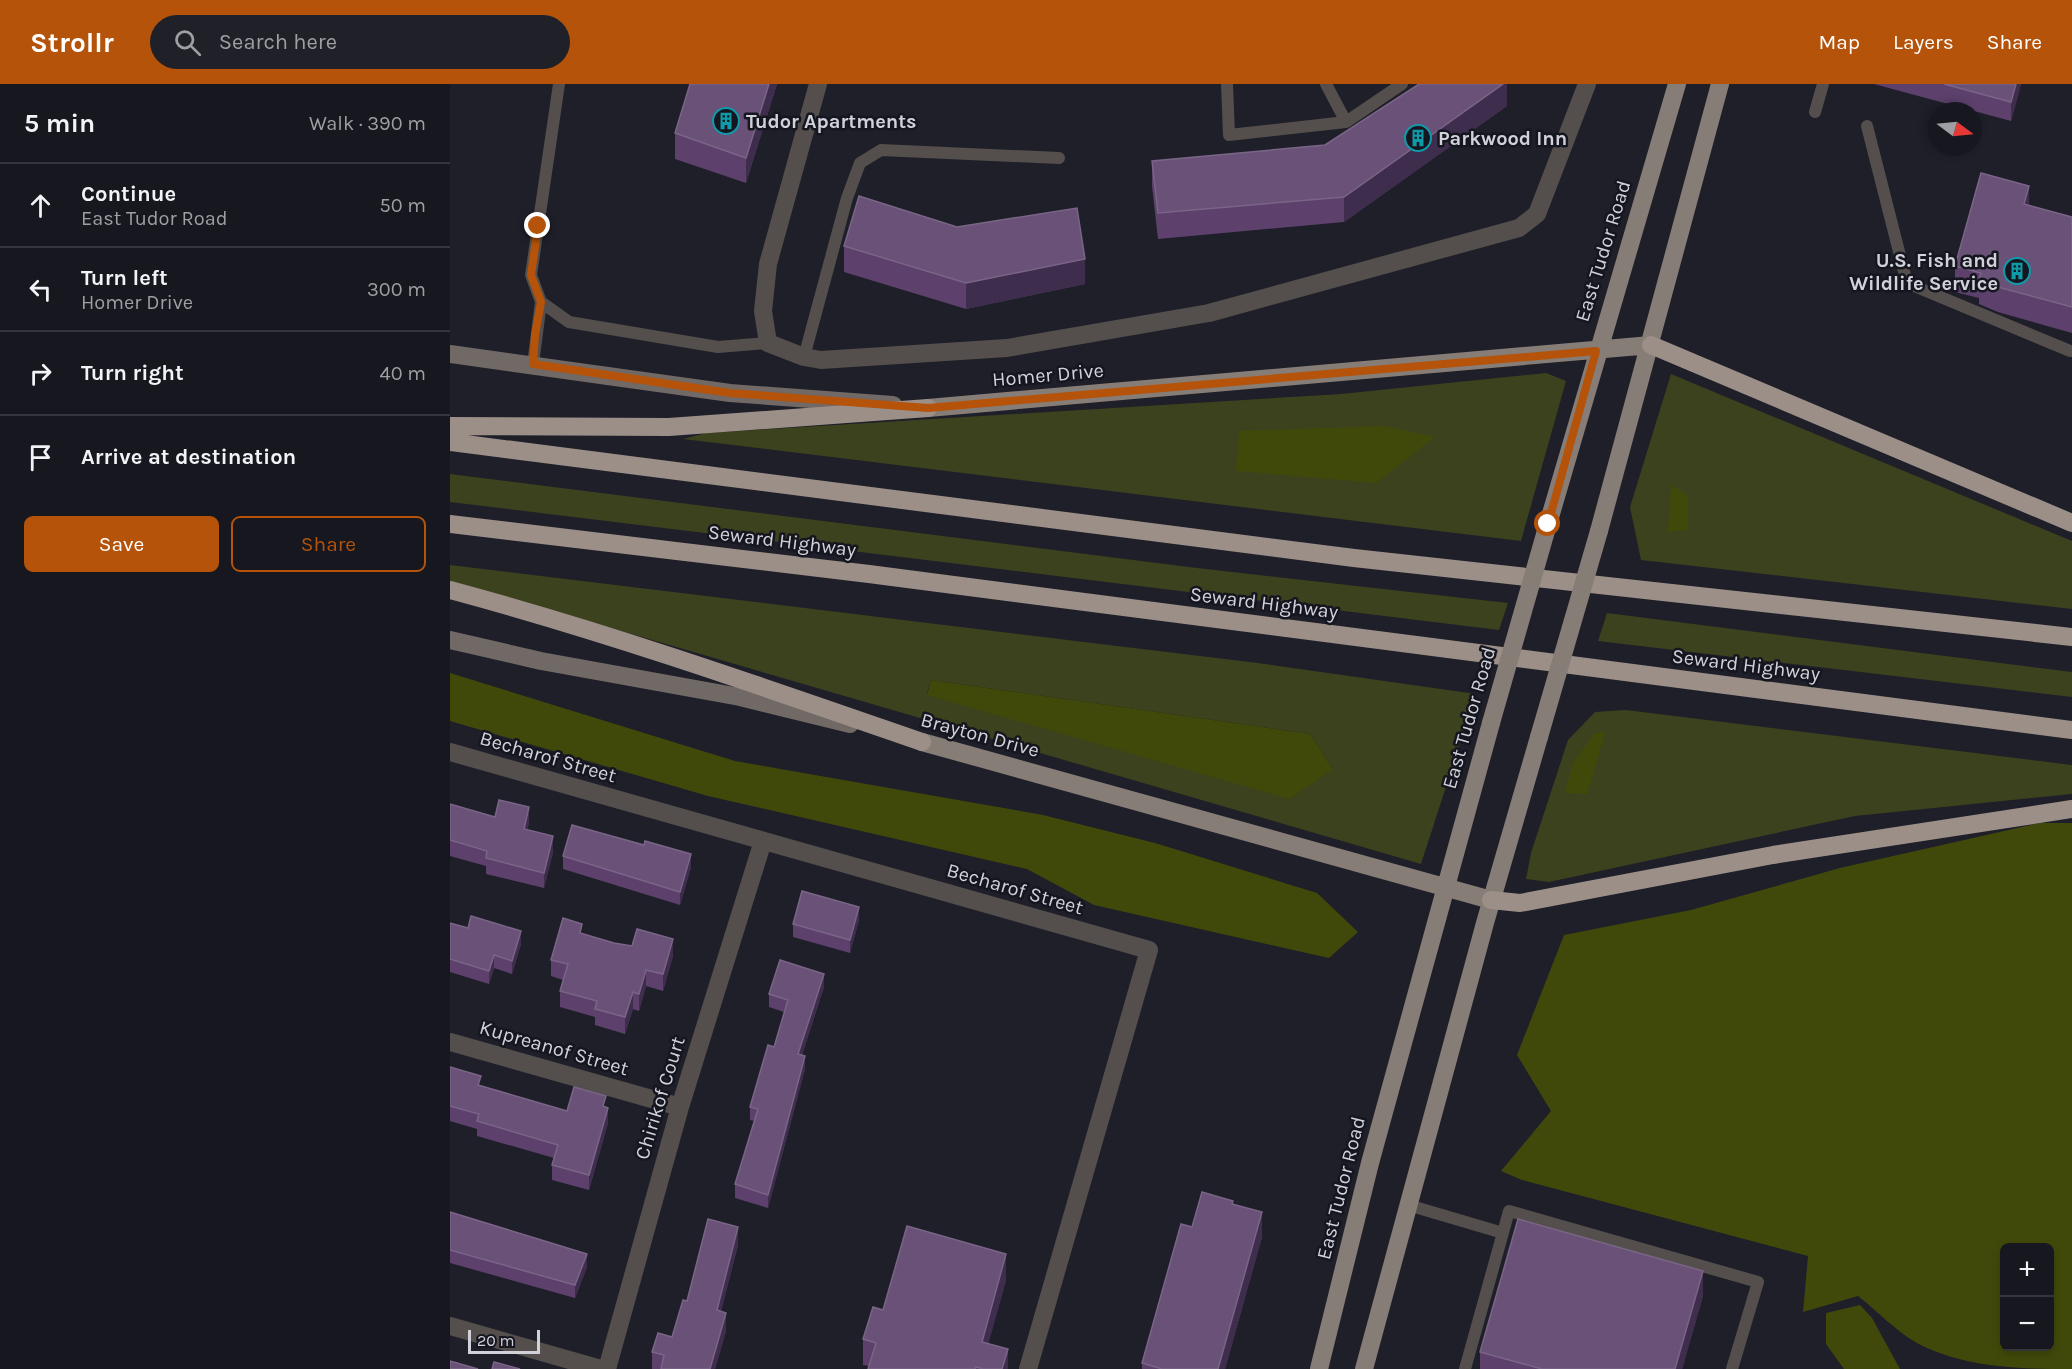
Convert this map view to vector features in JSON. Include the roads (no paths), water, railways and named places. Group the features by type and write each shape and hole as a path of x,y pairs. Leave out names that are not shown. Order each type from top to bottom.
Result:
{"highway":[{"path":"1651,345 2072,523"},
{"path":"450,426 669,427 928,408"},
{"path":"450,442 1354,558 2072,637"},
{"name":"Seward Highway","path":"450,524 869,574 2072,730"},
{"path":"450,590 525,610 719,671 922,742"},
{"path":"1491,900 1520,903 1773,855 2072,809"}],"main road":[{"name":"East Tudor Road","path":"1319,1369 1370,1163 1444,888 1596,351 1677,84"},
{"path":"1364,1369 1491,900 1651,345 1720,84"},
{"name":"Homer Drive","path":"450,354 730,393 928,408 1651,345"},
{"name":"Brayton Drive","path":"450,640 541,661 740,697 922,742 1491,900"}],"street":[{"path":"768,343 763,311 768,264 818,84"},
{"name":"Homer Drive","path":"768,343 804,357 821,360 1007,348 1209,313 1519,228 1537,214 1587,84"},
{"name":"Becharof Street","path":"450,752 1149,950 1028,1369"},
{"name":"Chirikof Court","path":"607,1369 680,1107 763,841"},
{"name":"Kupreanof Street","path":"450,1042 680,1107"},
{"path":"450,1326 601,1369"}],"lane":[{"path":"533,364 541,302 531,275 559,84"},
{"path":"1227,84 1229,135 1346,122 1402,84"},
{"path":"1326,84 1346,122"},
{"path":"1815,112 1823,84"},
{"path":"1867,126 1906,283 2070,351"},
{"path":"804,357 847,198 860,163 881,150 1059,158"},
{"path":"541,302 569,322 718,346 768,343"},
{"path":"1408,1205 1503,1233"},
{"path":"1465,1369 1509,1211 1758,1282 1732,1369"}],"place":[{"name":"Tudor Apartments","path":"726,121"},
{"name":"Parkwood Inn","path":"1418,138"},
{"name":"U.S. Fish and Wildlife Service","path":"2017,271"}]}
